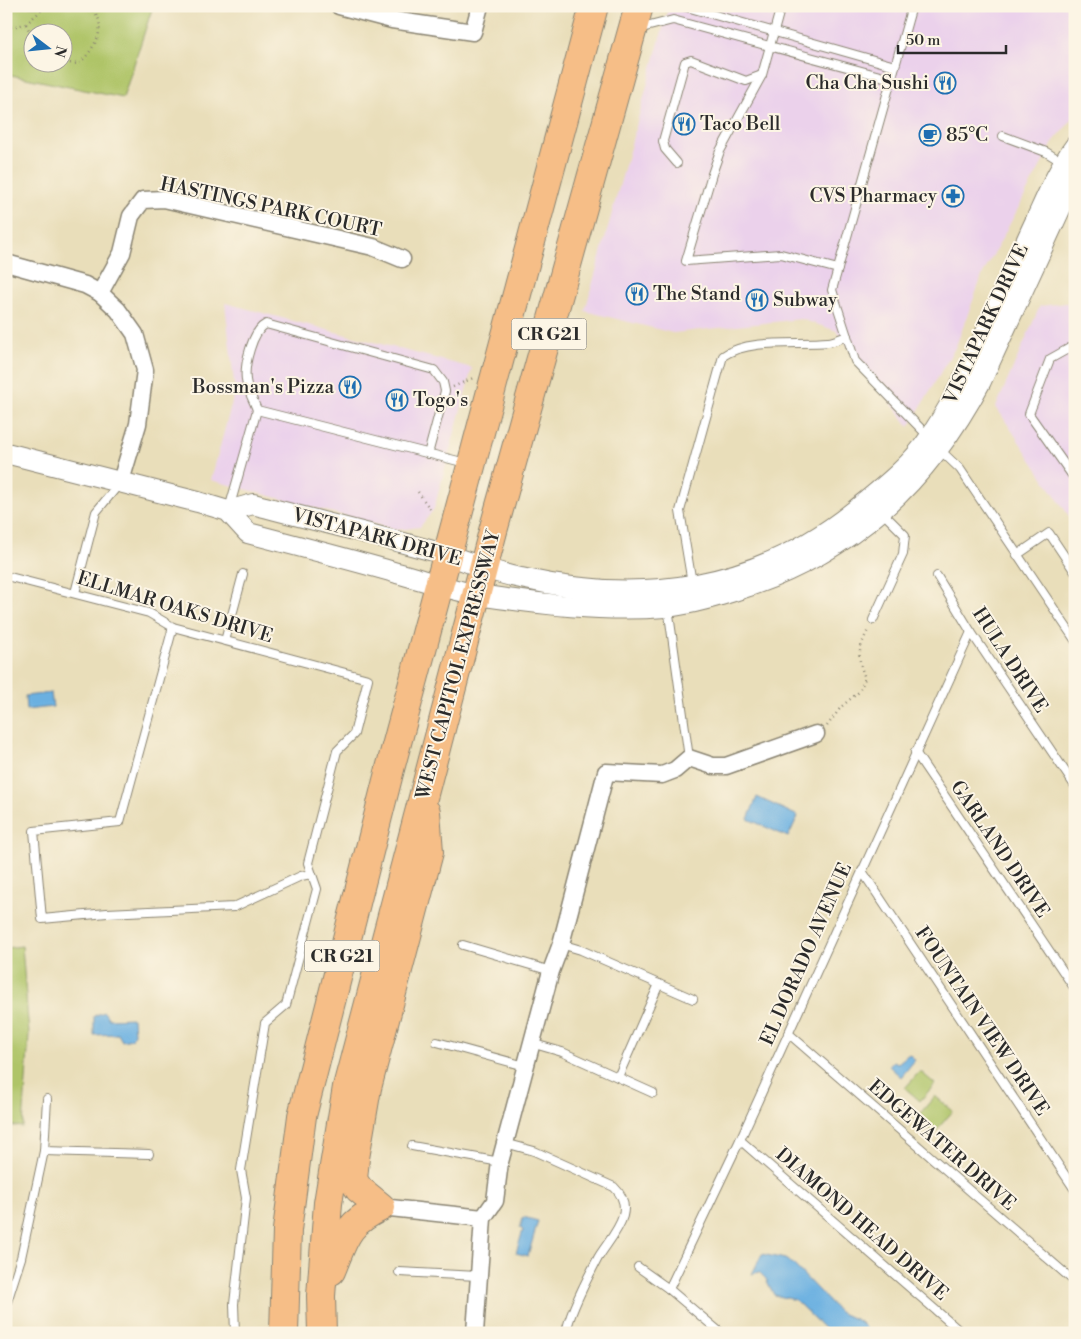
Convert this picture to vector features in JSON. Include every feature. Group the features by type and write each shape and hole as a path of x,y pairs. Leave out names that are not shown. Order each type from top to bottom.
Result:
{"highway":[{"name":"WEST CAPITOL EXPRESSWAY","path":"280,1327 287,1230 302,1116 470,464 594,6"},
{"name":"WEST CAPITOL EXPRESSWAY","path":"322,1333 322,1296 328,1203 346,1088 476,594 635,18"},
{"path":"322,1296 347,1232 362,1216 381,1207 359,1189 353,1180 355,1158 368,1088 429,852 424,790"}],"street":[{"path":"339,6 392,20 473,32 480,6"},
{"name":"VISTAPARK DRIVE","path":"934,443 916,455 880,490 834,527 794,550 754,568 692,585 633,592 585,590 518,578 447,555 253,504 228,512 248,533 476,594 584,607 625,609 668,606 715,597 763,582 806,563 839,543 882,512 913,481 934,443 1069,169 1075,146"},
{"name":"HASTINGS PARK COURT","path":"100,292 122,253 131,216 143,200 164,200 202,208 373,247 402,258"},
{"path":"6,263 85,285 100,292 118,310 135,334 145,370 138,424 121,482"},
{"path":"6,453 121,482 228,512"},
{"path":"476,1333 483,1218 495,1201 500,1162 551,971 561,944 606,772 662,775 675,770 689,758 713,766 726,766 816,734"},
{"path":"381,1207 483,1218"}],"lane":[{"path":"683,6 894,66"},
{"path":"781,6 762,75 720,152 686,261 781,254 838,268"},
{"path":"912,6 832,290 855,361 960,470 1075,640"},
{"path":"635,18 673,20 891,79"},
{"path":"677,163 665,149 663,141 685,62 691,60 746,81 762,75"},
{"path":"1003,136 1046,152 1069,169"},
{"path":"228,512 257,410 246,380 251,344 260,327 266,324 434,370 443,382 445,391 428,454"},
{"path":"692,585 680,511 723,356 734,348 801,342 830,342 847,336"},
{"path":"1075,345 1050,359 1029,414 1072,474 1075,474"},
{"path":"257,410 470,464"},
{"path":"75,593 96,512 121,482"},
{"path":"873,620 903,554 905,535 882,512"},
{"path":"1017,555 1049,534 1075,572"},
{"path":"225,641 243,574"},
{"name":"ELLMAR OAKS DRIVE","path":"6,576 149,613 164,624 173,627 368,679 354,734 337,751 308,863 317,889 286,1005 265,1023 241,1170 246,1198 234,1304 234,1333"},
{"name":"HULA DRIVE","path":"936,576 971,632 1075,786"},
{"path":"668,606 689,758"},
{"path":"173,627 120,822 34,831 42,920 107,913 234,907 302,876 311,874"},
{"name":"EL DORADO AVENUE","path":"669,1289 740,1140 971,632"},
{"name":"GARLAND DRIVE","path":"915,752 1075,989"},
{"name":"FOUNTAIN VIEW DRIVE","path":"862,871 1075,1190"},
{"path":"561,944 581,950 693,998"},
{"path":"463,945 551,971"},
{"path":"618,1077 659,984"},
{"name":"EDGEWATER DRIVE","path":"788,1034 1075,1282"},
{"path":"437,1042 525,1066"},
{"path":"531,1043 562,1052 653,1093"},
{"path":"6,1305 21,1258 44,1151 47,1100"},
{"name":"DIAMOND HEAD DRIVE","path":"740,1140 962,1333"},
{"path":"505,1143 534,1151 614,1187 621,1195 624,1206 622,1219 598,1258 566,1333"},
{"path":"412,1146 500,1162"},
{"path":"44,1151 149,1154"},
{"path":"638,1266 669,1289 721,1333"},
{"path":"399,1272 478,1276"}],"path":[{"path":"28,22 46,6"},
{"path":"72,63 80,64 93,50 101,31 94,10 88,6"},
{"path":"6,28 22,25"},
{"path":"418,492 430,509"},
{"path":"816,734 829,725 841,707 860,691 866,678 860,666 858,650 873,620"}],"shaded area":[{"path":"669,6 1075,6 1075,116 1054,141 982,276 956,346 909,427 837,331 801,319 673,333 585,311"},
{"path":"1075,302 1075,525 996,407 1040,306"},
{"path":"225,303 472,368 434,509 420,527 397,530 211,480 235,391"}],"green space":[{"path":"6,6 153,6 123,98 6,74"},
{"path":"22,946 29,1034 23,1127 6,1125 6,948"},
{"path":"920,1071 935,1084 920,1101 905,1088"},
{"path":"935,1096 953,1111 934,1133 916,1118"}],"water":[{"path":"51,693 53,707 26,710 25,696"},
{"path":"757,797 798,816 788,837 748,819"},
{"path":"104,1012 109,1019 133,1018 134,1033 132,1039 122,1041 118,1034 94,1035 94,1016"},
{"path":"909,1054 915,1060 901,1077 889,1066 893,1061 898,1063"},
{"path":"523,1217 538,1221 528,1256 516,1253 523,1230 520,1228"},
{"path":"762,1254 785,1259 794,1265 839,1312 859,1321 871,1333 829,1333 795,1300 774,1295 766,1279 759,1272 752,1274"}],"place":[{"name":"Cha Cha Sushi","path":"945,83"},
{"name":"Taco Bell","path":"684,124"},
{"name":"85°C","path":"930,135"},
{"name":"CVS Pharmacy","path":"953,196"},
{"name":"The Stand","path":"637,294"},
{"name":"Subway","path":"757,300"},
{"name":"Bossman's Pizza","path":"350,387"},
{"name":"Togo's","path":"397,400"}]}
